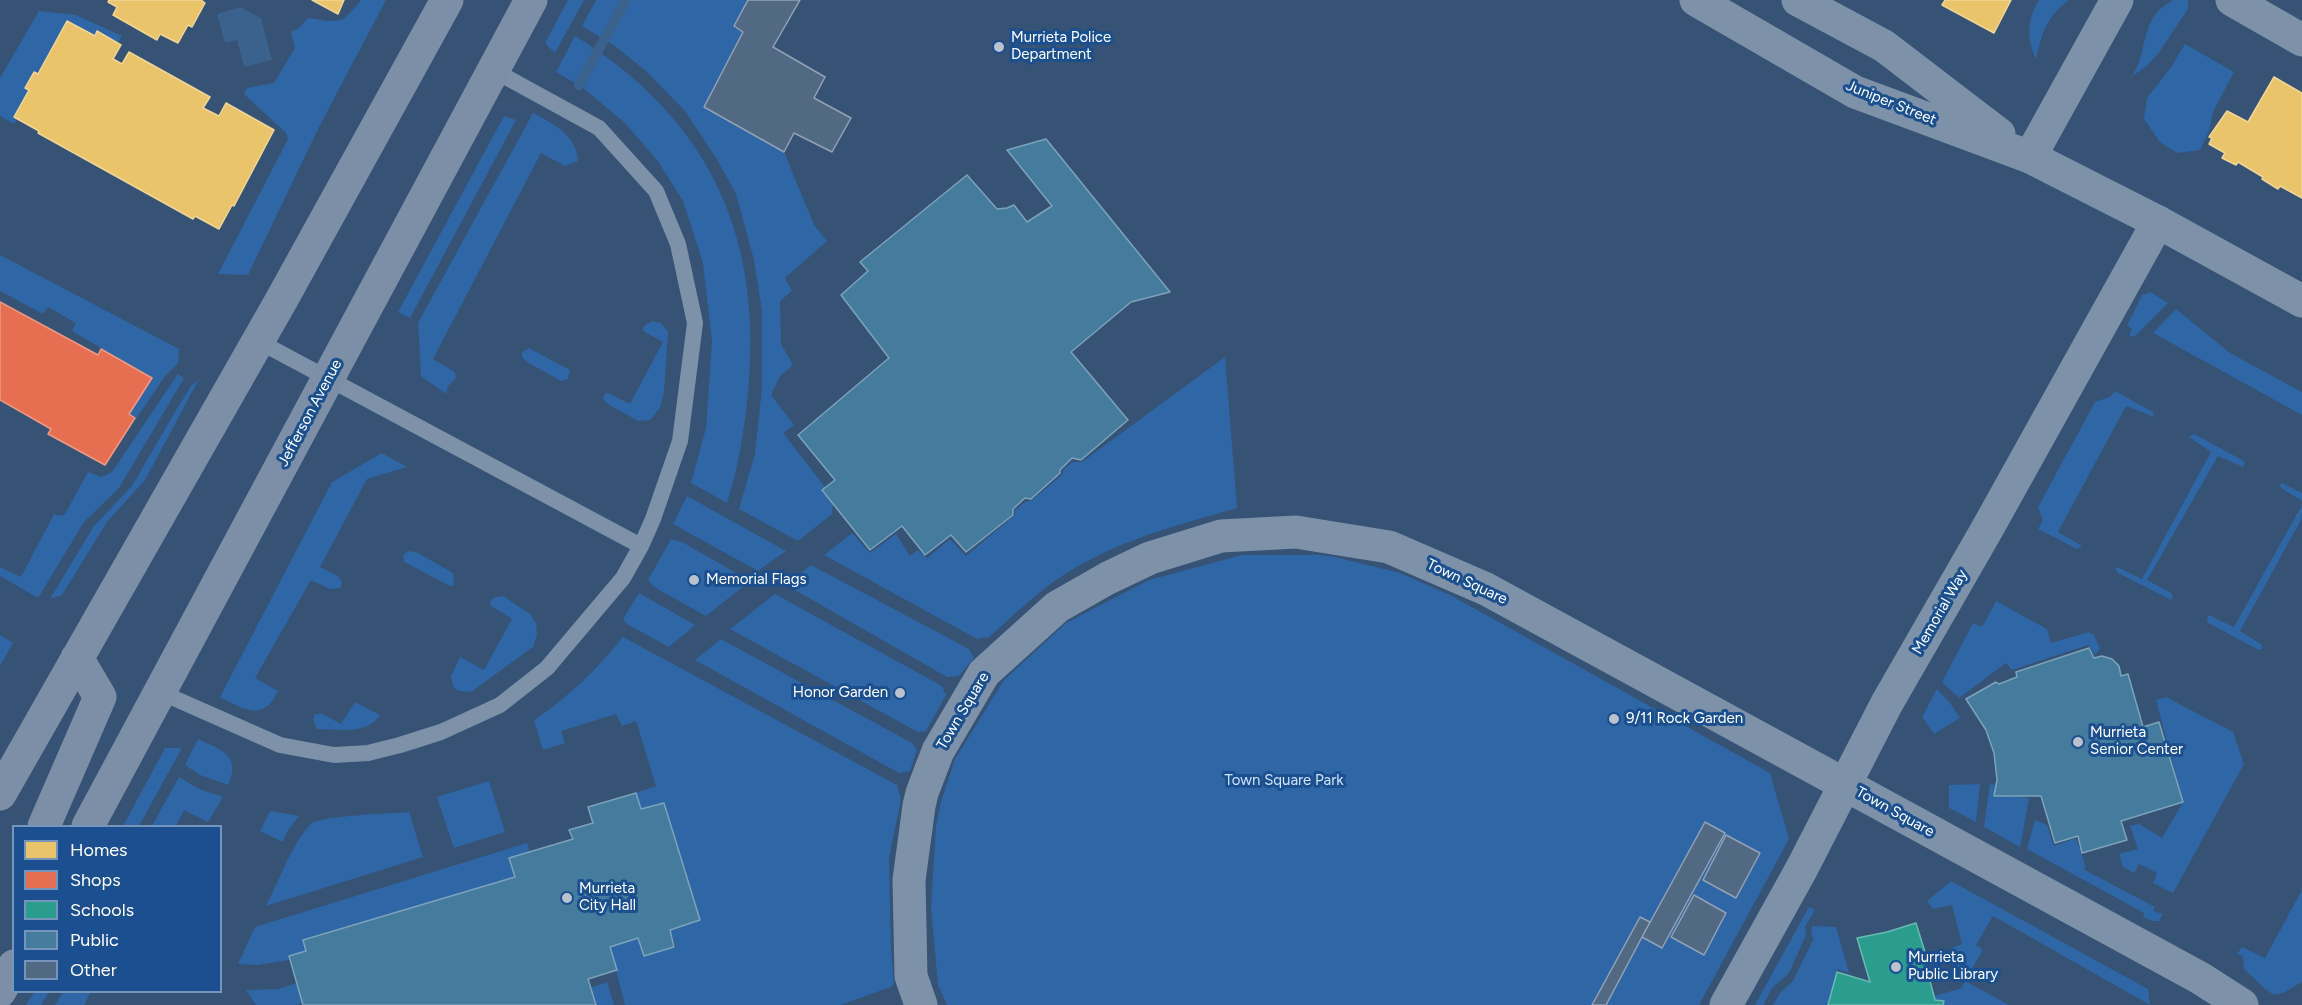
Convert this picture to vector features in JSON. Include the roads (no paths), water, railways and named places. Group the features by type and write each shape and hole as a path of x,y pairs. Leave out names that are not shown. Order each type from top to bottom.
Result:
{"main road":[{"path":"0,794 258,341 447,0"},
{"name":"Jefferson Avenue","path":"89,825 531,0"},
{"path":"44,825 100,697 77,658"},
{"path":"0,991 12,967"}],"street":[{"name":"Juniper Street","path":"1696,0 1856,92 2030,156 2158,222 2302,301"},
{"name":"Juniper Street","path":"1798,0 1884,46 2030,156"},
{"path":"2030,156 2117,0"},
{"path":"2232,0 2264,8 2302,40"},
{"name":"Memorial Way","path":"1726,1005 1801,870 1887,703 1986,531 2158,222"},
{"name":"Town Square","path":"921,1005 911,976 909,880 919,806 938,751 970,695 991,665 1057,607 1108,578 1150,558 1221,536 1296,532 1389,547 1486,589 2190,972 2242,1005"}],"lane":[{"path":"160,692 280,745 334,755 368,753 400,745 441,732 500,705 547,668 623,578 641,546 653,519 680,441 695,323 678,244 656,191 599,128 493,70"},
{"path":"258,341 641,546"}],"waterway":[{"path":"579,85 626,0"}],"place":[{"name":"Murrieta Police Department","path":"999,47"},
{"name":"Memorial Flags","path":"694,580"},
{"name":"Honor Garden","path":"900,693"},
{"name":"9/11 Rock Garden","path":"1614,719"},
{"name":"Murrieta Senior Center","path":"2078,742"},
{"name":"Murrieta City Hall","path":"567,898"},
{"name":"Murrieta Public Library","path":"1896,967"}],"park label":[{"name":"Town Square Park","path":"1284,781"}]}
